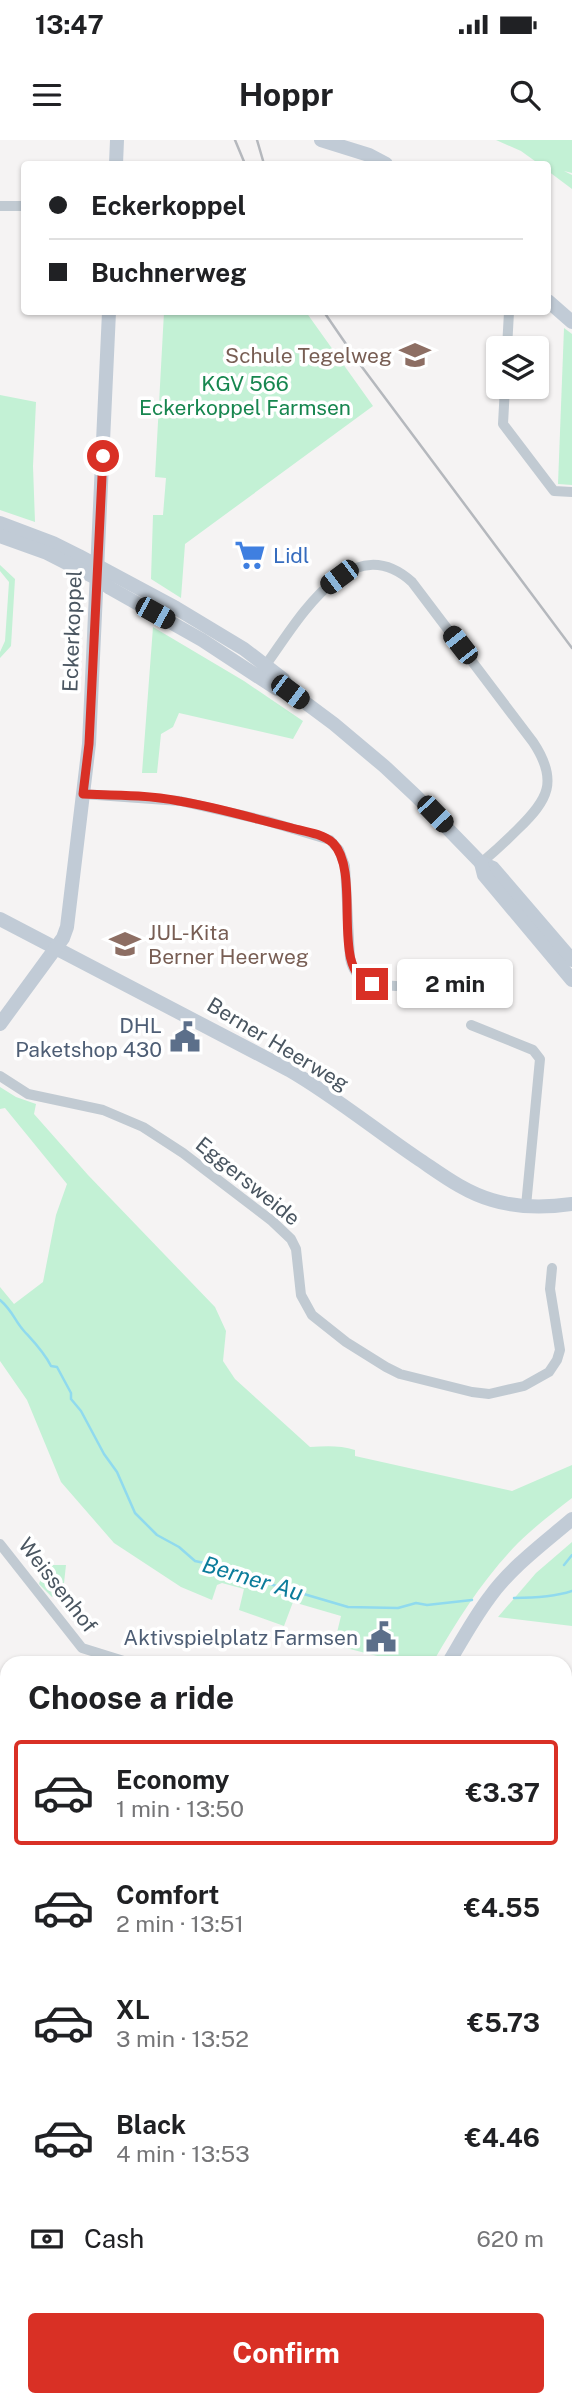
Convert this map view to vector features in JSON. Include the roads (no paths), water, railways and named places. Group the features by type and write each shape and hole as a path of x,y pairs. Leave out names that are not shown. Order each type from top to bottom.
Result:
{"street":[{"path":"116,161 117,140"},
{"path":"321,140 380,161"},
{"path":"0,206 21,205"},
{"path":"551,304 572,322"},
{"name":"Eckerkoppel","path":"0,1024 57,948 67,928 89,744 109,315"},
{"path":"508,336 509,315"},
{"path":"504,399 503,424 554,491 572,492"},
{"path":"0,523 53,542 98,579 126,581 217,632 261,671"},
{"path":"0,536 47,554 98,579 261,671 283,679 290,692 384,766 481,863 493,868 572,960"},
{"path":"261,671 312,601 339,577 358,566 372,565 394,568 412,582 533,742 547,769 546,791 537,810 481,863"},
{"path":"98,579 126,581"},
{"path":"83,794 180,801 267,821 330,840 339,850 345,866 352,968 366,983 396,986"},
{"path":"481,863 484,876 572,980"},
{"name":"Berner Heerweg","path":"0,919 309,1081 455,1184 491,1200 526,1206 572,1204"},
{"path":"471,1025 533,1050 540,1059 526,1206"},
{"name":"Eggersweide","path":"0,1076 28,1094 103,1110 143,1126 183,1153 272,1221 291,1239 296,1249 303,1302 312,1315 345,1342 400,1374 489,1394 524,1387 549,1372 560,1350 550,1289 552,1268"},
{"path":"452,1656 490,1596 530,1555 572,1519"},
{"name":"Weissenhof","path":"0,1544 82,1648 108,1656"}],"waterway":[{"name":"Berner Au","path":"0,1300 51,1366 57,1367 71,1393 71,1399 117,1472 135,1513 157,1535 179,1547 195,1561 214,1565 228,1573 240,1571 263,1582 348,1607 398,1608 416,1603 427,1605 472,1600"},
{"path":"564,1565 572,1555"},
{"name":"Berner Au","path":"514,1598 544,1597 572,1591"}],"railway":[{"path":"235,140 244,161"},
{"path":"257,140 263,161"},
{"path":"326,315 572,648"}],"place":[{"name":"Schule Tegelweg","path":"415,355"},
{"name":"Lidl","path":"250,555"},
{"name":"JUL-Kita Berner Heerweg","path":"125,944"},
{"name":"DHL Paketshop 430","path":"185,1037"},
{"name":"Aktivspielplatz Farmsen","path":"381,1637"}],"park label":[{"name":"KGV 566 Eckerkoppel Farmsen","path":"245,395"}]}
